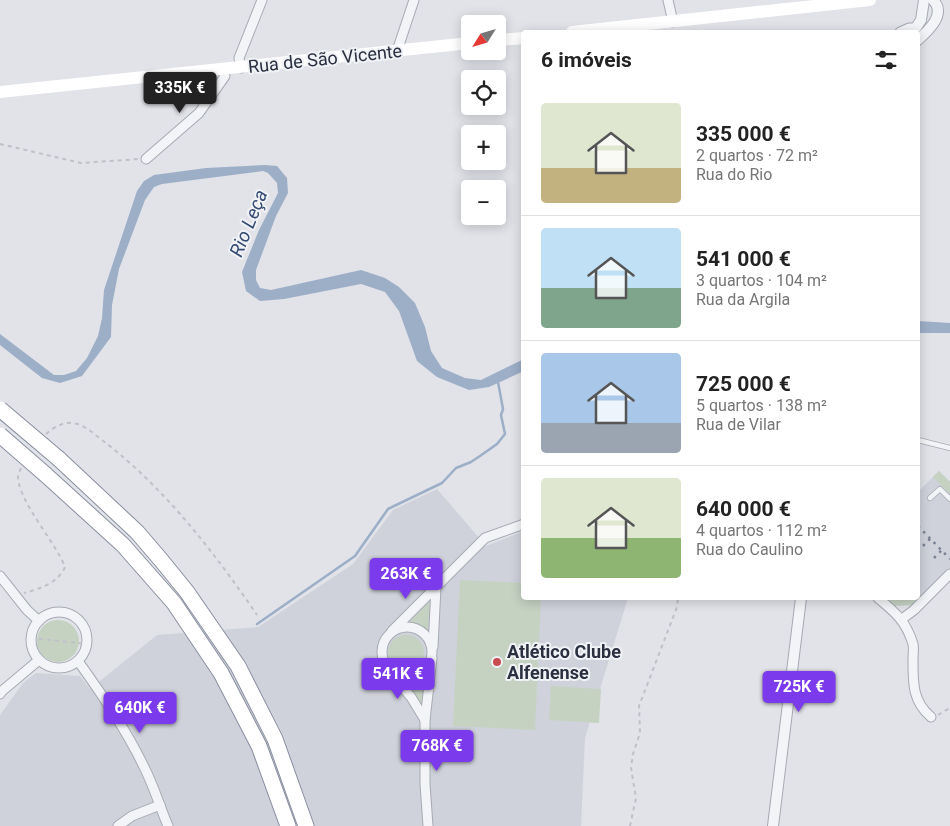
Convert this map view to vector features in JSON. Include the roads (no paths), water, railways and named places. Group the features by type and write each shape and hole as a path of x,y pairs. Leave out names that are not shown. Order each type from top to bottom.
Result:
{"highway":[{"path":"0,409 59,459 137,532 187,592 238,666 274,739 306,826"},
{"path":"0,435 46,474 123,545 174,603 221,674 259,746 288,826"}],"main road":[{"path":"592,30 870,0"},
{"path":"506,39 521,38"},
{"name":"Rua de São Vicente","path":"0,92 461,44"}],"street":[{"path":"241,68 239,58 262,0"},
{"path":"397,51 414,0"},
{"path":"668,0 673,22"},
{"path":"914,30 921,20 924,0"},
{"path":"920,38 931,28 938,13 937,4 933,0"},
{"path":"146,159 199,113 225,76 224,70"},
{"path":"425,720 411,697 386,668 382,660 382,644 386,637 485,538 521,525"},
{"path":"902,618 914,610 950,574"},
{"path":"0,576 27,610 39,621"},
{"path":"428,826 425,784 425,720 432,654 436,587"},
{"path":"773,826 800,600"},
{"path":"880,600 902,618 914,645 914,688 916,700 931,717"},
{"path":"62,612 70,614 82,624 86,631 87,645 84,654 78,661 71,666 54,668 39,660 31,638 39,621 46,616 62,612"},
{"path":"386,668 400,677 416,676 428,666 432,654 426,635 420,630 406,626 392,631"},
{"path":"0,693 39,660"},
{"path":"78,661 124,730 145,769 168,826"},
{"path":"118,826 132,816 160,806"}],"lane":[{"path":"920,440 950,448"},
{"path":"930,498 940,489 950,499"}],"water":[{"path":"277,166 287,178 288,193 276,216 256,270 256,280 260,288 271,290 361,270 385,278 399,287 415,303 425,327 431,351 442,368 465,378 481,380 521,360 521,372 489,387 469,390 437,377 417,361 399,311 385,292 361,284 284,299 260,301 246,291 242,272 259,230 278,193 277,183 268,173 263,171 162,184 154,187 145,200 119,269 112,305 111,337 82,376 60,383 42,378 0,345 0,334 54,375 64,375 76,371 87,358 98,336 102,318 104,290 137,191 144,181 154,175 206,168"},
{"path":"920,321 950,323 950,333 920,333"}],"waterway":[{"path":"257,624 355,556 388,509 442,483 456,468 471,462 497,444 505,434 498,382"}],"railway":[{"path":"920,528 950,559"},
{"path":"923,546 932,537"},
{"path":"934,558 943,549"}],"place":[{"name":"Atlético Clube Alfenense","path":"497,662"}],"water label":[{"name":"Rio Leça","path":"248,223"}]}
